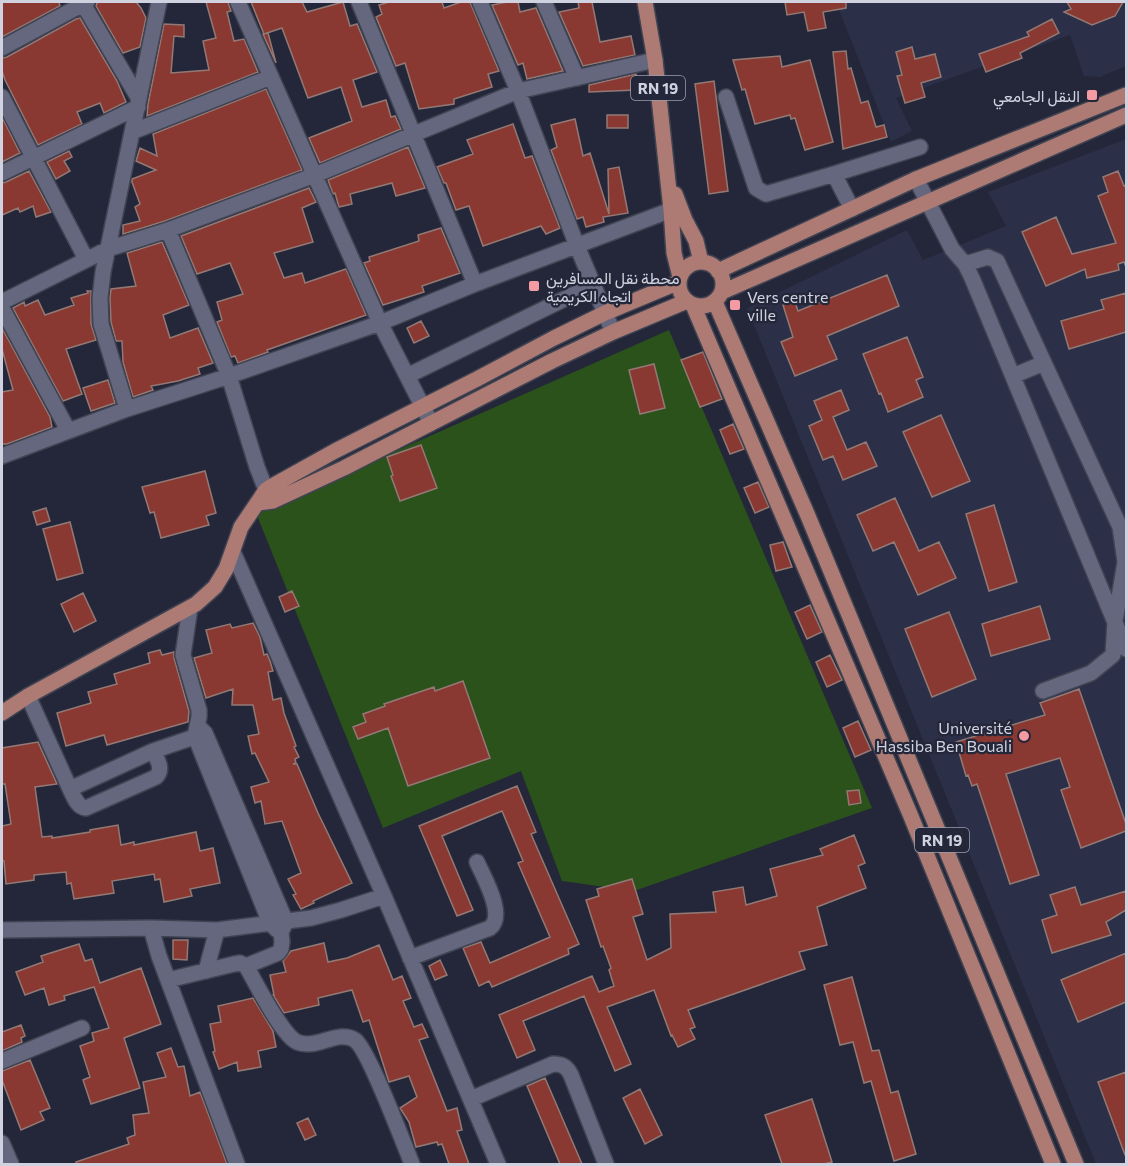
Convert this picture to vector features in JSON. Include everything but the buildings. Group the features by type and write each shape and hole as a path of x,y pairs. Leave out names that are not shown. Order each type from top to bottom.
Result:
{"main road":[{"name":"RN 19","path":"645,2 655,60 674,253 679,279"},
{"path":"718,271 916,179 1126,95"},
{"path":"679,279 680,291 690,303 701,307 708,305 718,297 1126,115"},
{"name":"RN 19","path":"667,174 696,241 701,262"},
{"path":"2,713 28,696 190,609 215,587 226,569 241,527 266,498 335,451 679,279 686,268 696,263 711,265 718,271 723,281 718,297"},
{"name":"RN 19","path":"718,297 1077,1164"},
{"name":"RN 19","path":"690,303 910,814 1053,1164"},
{"path":"266,498 344,468 503,385 613,332 690,303"}],"street":[{"path":"127,409 101,324 100,298 103,272 159,2"},
{"path":"238,2 380,323 431,423"},
{"path":"359,2 475,284"},
{"path":"480,2 613,332"},
{"path":"544,2 577,78"},
{"path":"2,48 85,3 139,103"},
{"path":"2,302 108,249 168,230 315,175 518,92 655,60"},
{"path":"132,132 272,77"},
{"path":"2,97 86,259"},
{"path":"726,97 756,188 766,194 920,147"},
{"path":"2,173 139,103"},
{"path":"834,174 852,209"},
{"path":"916,179 952,249 965,264 972,278 1126,649"},
{"path":"2,456 127,409 380,323 475,284 671,210"},
{"path":"168,230 229,376 266,498"},
{"path":"965,264 987,257 997,261 1123,529 1125,562 1115,621 1113,655 1091,673 1043,691"},
{"path":"407,376 593,285"},
{"path":"2,308 68,430"},
{"path":"1013,376 1044,363"},
{"path":"233,552 384,896 498,1164"},
{"path":"190,609 183,655 199,710 200,731 279,926 282,942 278,953 246,966"},
{"path":"28,696 70,789 78,805 83,808 156,777 160,770 153,751"},
{"path":"70,789 200,731"},
{"path":"410,958 490,928 495,924 497,913 494,902 477,862"},
{"path":"2,930 151,928 217,930 279,926 384,896"},
{"path":"151,928 159,956 237,1164"},
{"path":"206,971 217,930"},
{"path":"168,980 240,963 246,966 266,1003 296,1042 315,1043 336,1037 353,1039 358,1043 370,1064 412,1164"},
{"path":"2,1061 82,1028"},
{"path":"471,1099 553,1064 564,1065 571,1075 606,1164"},
{"path":"2,1143 11,1164"}],"shaded area":[{"path":"836,2 1126,2 1126,66 1100,77 1084,76 1070,35 896,98 912,131 891,142"},
{"name":"Université Hassiba Ben Bouali","path":"1126,139 1126,1164 1096,1164 747,308 907,230 923,260 1006,226 988,192"}],"green space":[{"path":"669,330 872,808 634,891 562,881 521,771 383,828 256,513"}],"place":[{"name":"النقل الجامعي","path":"1092,95"},
{"name":"محطة نقل المسافرين اتجاه الكريمية","path":"534,286"},
{"name":"Vers centre ville","path":"735,305"},
{"name":"Université Hassiba Ben Bouali","path":"1024,736"}]}
